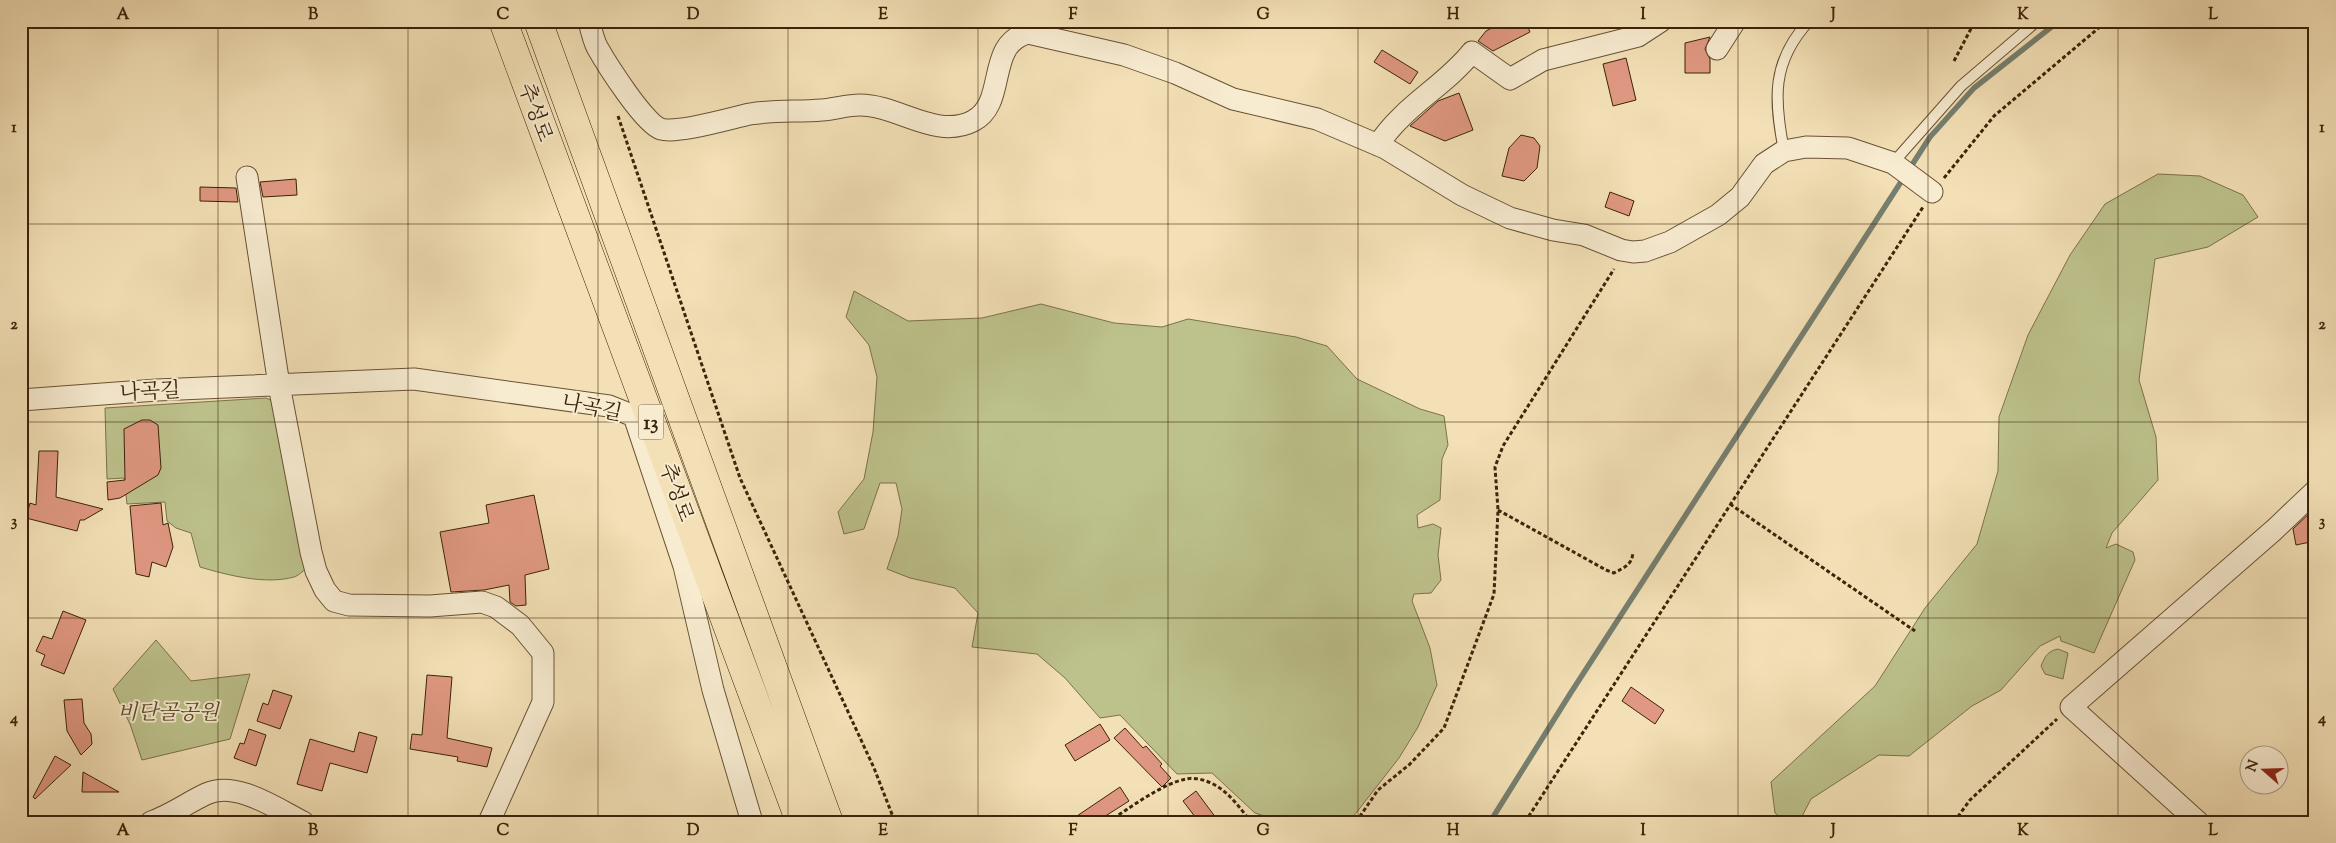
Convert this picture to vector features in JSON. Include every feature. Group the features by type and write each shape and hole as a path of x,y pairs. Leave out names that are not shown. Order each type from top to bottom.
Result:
{"main road":[{"name":"추성로","path":"502,21 800,822"},
{"name":"추성로","path":"538,21 829,822"}],"street":[{"path":"589,21 596,46 636,106 647,120 662,130 766,112 820,111 857,105 881,108 941,127 967,124 976,120 989,104 998,68 1010,44 1020,35 1028,33 1124,55 1175,73 1233,100 1317,119 1378,145 1462,195 1510,218 1554,230 1584,235 1621,250 1633,252 1658,247 1718,215 1740,197 1764,164 1784,151 1806,147 1848,148 1893,163 1927,189"},
{"path":"1378,145 1395,121 1472,52 1510,79 1543,60 1638,36 1661,21"},
{"path":"1718,49 1735,21"},
{"path":"247,177 279,385 316,571 325,590 334,600 349,605 430,606 482,602 496,607 520,625 542,653 543,702 489,822"},
{"name":"나곡길","path":"21,400 157,390 414,379 609,406 634,416 684,566 713,690 752,822"},
{"path":"2198,822 2071,707 2274,530 2315,490"},
{"path":"151,822 172,814 208,793 231,791 259,799 303,822"}],"lane":[{"path":"1784,151 1778,117 1777,84 1788,48 1796,35 1809,21"},
{"path":"1893,163 1960,86 2037,21"}],"path":[{"path":"1954,61 1976,21"},
{"path":"1525,822 1730,504 1927,189 1994,116 2107,21"},
{"path":"616,109 740,478 874,768 895,822"},
{"path":"1356,822 1378,790 1410,764 1444,728 1494,594 1498,510 1495,467 1503,446 1619,261 1621,250"},
{"path":"1730,504 1915,630"},
{"path":"1498,510 1614,573 1627,566 1632,560 1633,552"},
{"path":"1954,822 1970,800 2071,707"},
{"path":"1108,822 1169,786 1186,779 1196,779 1221,789 1236,802 1252,822"}],"green space":[{"path":"2158,174 2200,176 2243,195 2258,217 2208,247 2155,259 2139,380 2156,437 2158,480 2112,533 2106,548 2116,544 2133,552 2135,560 2094,653 2061,641 2060,636 2040,646 2001,690 1972,706 1909,756 1879,755 1811,799 1799,822 1786,822 1775,813 1771,782 1875,686 1925,608 1977,544 1998,471 1999,417 2028,335 2070,255 2105,204"},
{"path":"854,291 908,321 982,318 1041,304 1114,323 1162,327 1188,319 1296,337 1327,346 1357,379 1420,409 1444,416 1448,445 1442,459 1440,500 1417,515 1418,528 1433,524 1441,528 1438,555 1441,580 1431,593 1414,594 1412,601 1430,648 1437,685 1418,727 1399,758 1349,822 1282,822 1255,813 1212,773 1177,774 1120,715 1100,718 1065,678 1037,654 972,647 978,613 955,588 910,578 887,569 898,536 902,509 896,483 880,483 864,529 844,534 838,512 864,479 873,432 877,377 869,345 846,317"},
{"path":"266,398 275,402 307,568 294,577 271,580 234,576 200,567 191,533 176,528 167,521 165,502 127,504 124,478 107,479 105,408"},
{"name":"비단골공원","path":"156,640 191,681 250,674 230,739 142,760 130,724 113,689"},
{"path":"2058,649 2068,653 2063,679 2045,674 2041,666 2047,654"}],"building":[{"path":"1505,21 1525,21 1530,32 1493,51 1478,41 1486,31"},
{"path":"1710,37 1705,49 1710,59 1710,73 1685,73 1685,43"},
{"path":"1382,50 1418,72 1410,84 1374,62"},
{"path":"1626,58 1636,100 1613,106 1603,64"},
{"path":"1459,93 1473,130 1445,141 1410,126 1438,101"},
{"path":"1521,135 1534,138 1540,146 1537,168 1524,181 1502,176 1509,148"},
{"path":"296,179 297,195 263,197 260,182"},
{"path":"200,187 236,188 238,202 200,201"},
{"path":"1610,192 1634,201 1629,216 1605,207"},
{"path":"142,420 150,420 158,425 161,468 158,475 120,498 108,500 107,482 125,480 124,429"},
{"path":"39,451 58,451 56,497 103,509 84,520 80,520 77,531 26,518 30,503 36,505"},
{"path":"534,495 549,569 525,575 526,605 516,606 510,602 509,585 484,590 451,592 440,532 489,523 486,505"},
{"path":"161,503 163,525 168,523 173,547 166,567 152,562 149,577 136,574 130,506"},
{"path":"2315,508 2315,541 2296,545 2293,529"},
{"path":"63,611 86,620 64,674 41,665 45,655 36,651 43,636 52,639"},
{"path":"427,675 452,677 447,738 492,748 487,767 457,761 458,757 410,749 412,734 422,735"},
{"path":"1631,687 1664,710 1655,724 1622,701"},
{"path":"273,690 292,696 280,729 257,721 263,703 268,705"},
{"path":"82,699 84,723 91,734 92,744 81,755 67,731 64,700"},
{"path":"1100,724 1110,740 1075,761 1065,745"},
{"path":"1125,728 1143,748 1146,746 1162,764 1160,766 1171,778 1162,787 1114,738"},
{"path":"249,729 266,735 256,766 234,758 240,743 244,744"},
{"path":"359,732 377,737 367,773 330,763 322,791 297,784 310,739 354,752"},
{"path":"55,756 71,765 35,799 33,797"},
{"path":"83,772 119,792 82,792"},
{"path":"1120,787 1129,801 1096,822 1068,822"},
{"path":"1196,791 1219,822 1199,822 1183,801"}],"waterway":[{"path":"1490,822 1570,694 1930,137 1974,88 2059,21"}]}
